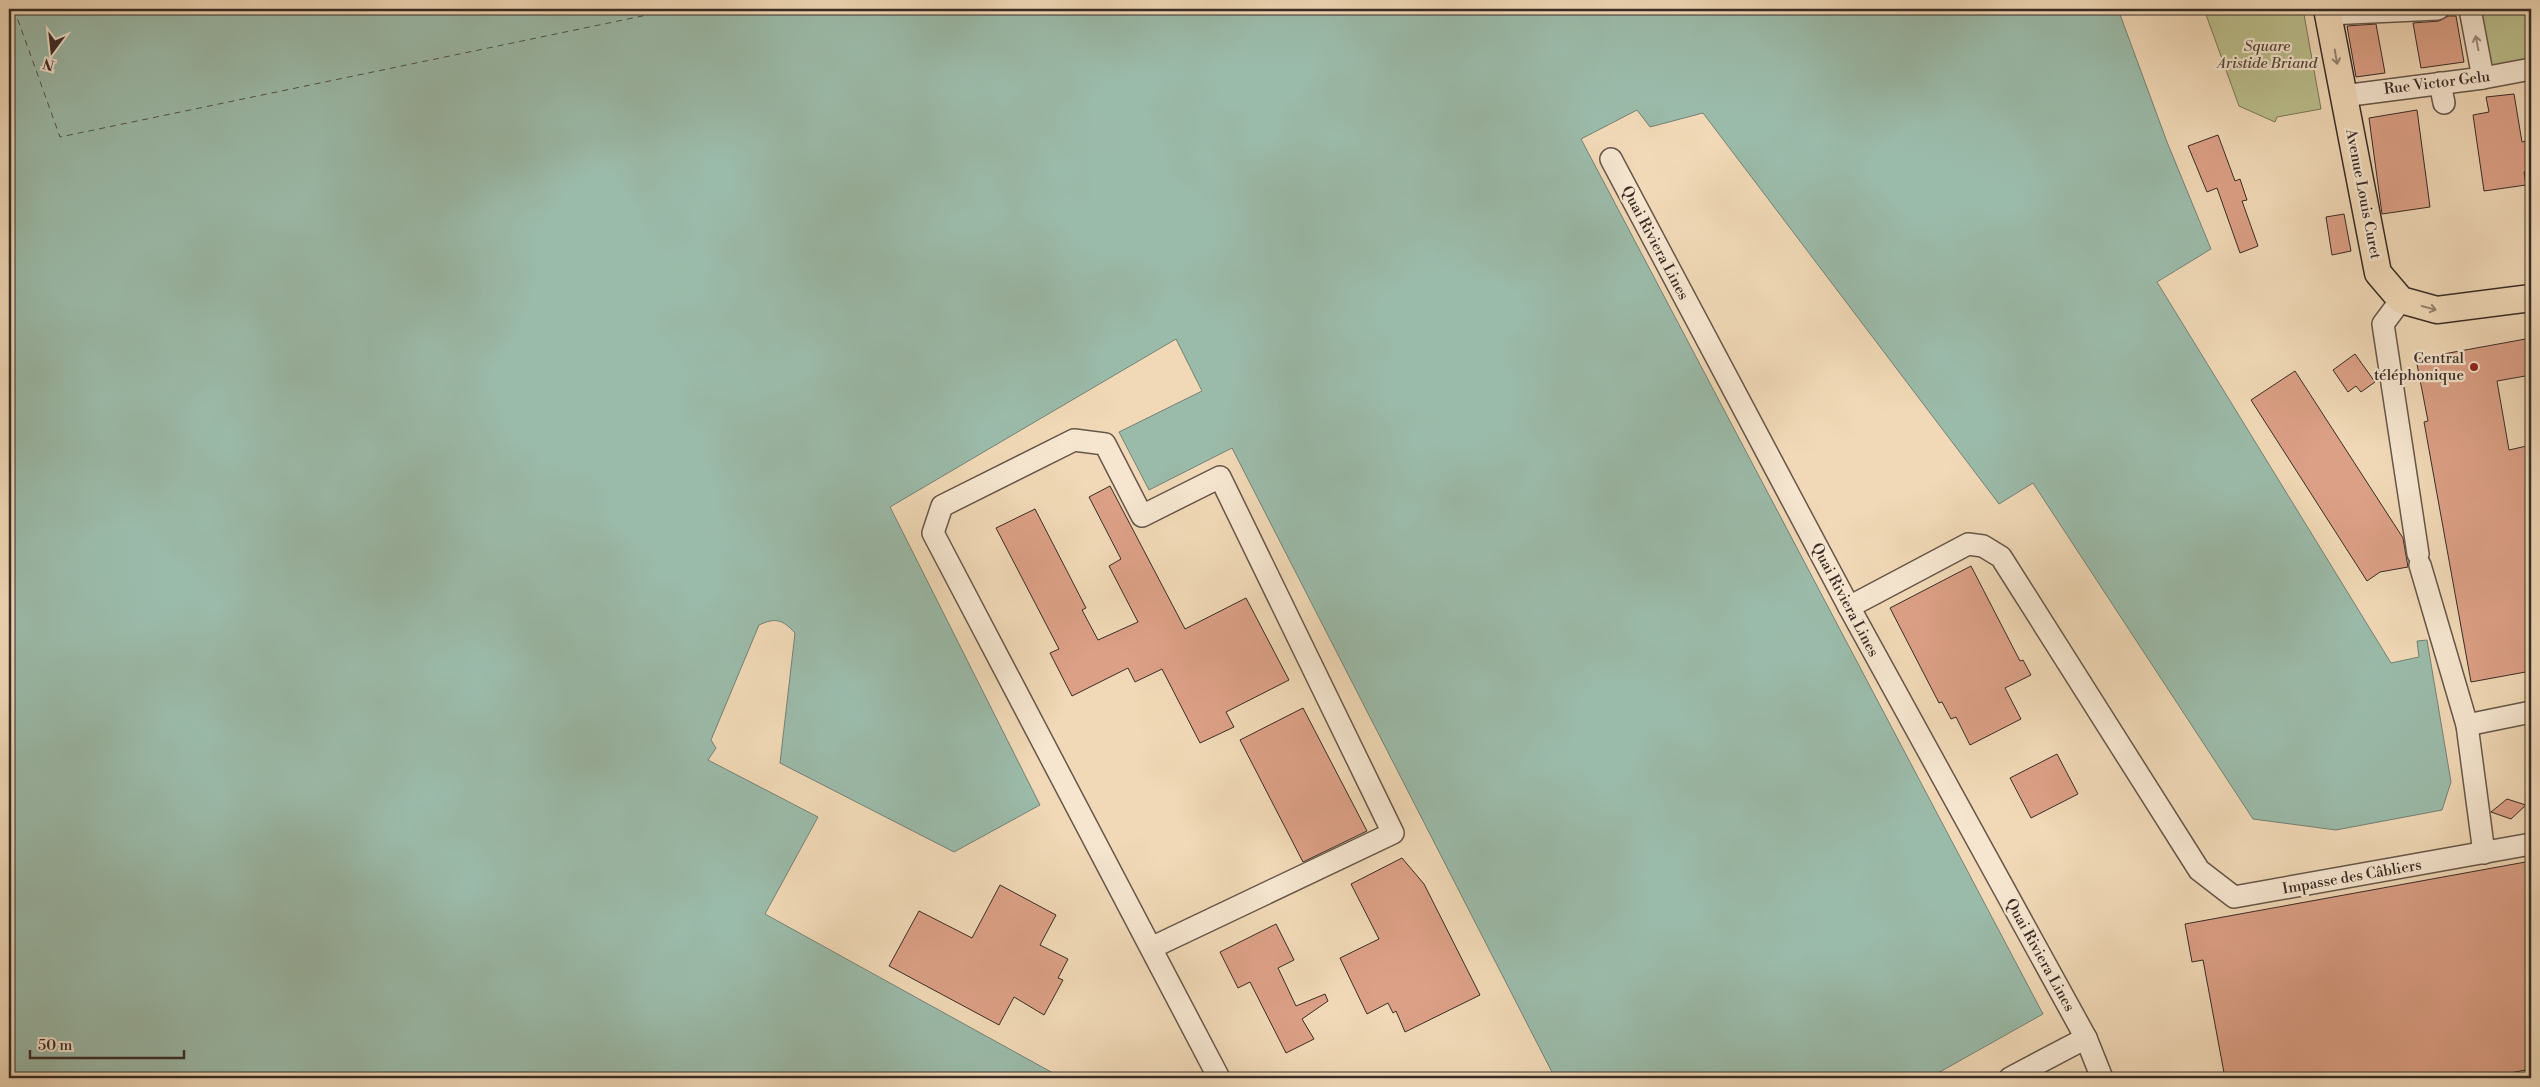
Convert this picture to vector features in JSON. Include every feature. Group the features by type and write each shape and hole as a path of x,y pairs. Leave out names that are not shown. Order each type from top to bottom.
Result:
{"main road":[{"name":"Avenue Louis Curet","path":"2328,11 2378,273 2401,300"},
{"path":"2401,300 2437,310 2531,298"}],"street":[{"path":"2328,11 2438,9"},
{"path":"2470,9 2483,78"},
{"name":"Rue Victor Gelu","path":"2343,96 2442,93 2483,78 2531,69"},
{"name":"Quai Riviera Lines","path":"1611,159 1848,607 2086,1038 2102,1078"},
{"path":"2401,300 2383,324 2419,560 2467,725 2484,853"},
{"path":"1151,948 1393,833 1220,477 1142,516 1105,444 1074,440 942,506 933,532 1219,1078"},
{"name":"Impasse des Câbliers","path":"1848,607 1968,544 1982,546 2002,557 2199,870 2234,898 2531,844"},
{"path":"2467,725 2531,712"},
{"path":"2010,1078 2086,1038"}],"green space":[{"name":"Square Aristide Briand","path":"2204,9 2303,9 2321,109 2277,117 2275,122 2239,106"},
{"path":"2470,9 2531,9 2531,61 2481,68"}],"shaded area":[{"path":"9,9 2118,9 2167,142 2211,249 2157,282 2391,663 2419,657 2417,641 2427,640 2451,782 2442,810 2336,830 2253,819 2033,483 1999,504 1703,113 1650,127 1637,110 1581,139 2043,1014 1929,1078 1555,1078 1232,448 1149,490 1119,432 1202,391 1176,339 890,507 1040,805 954,852 780,763 795,633 787,625 779,621 770,621 759,625 711,740 716,748 708,760 818,817 765,914 1062,1078 9,1078"}],"building":[{"path":"2448,16 2456,16 2464,62 2421,68 2413,23 2439,21"},
{"path":"2376,24 2385,73 2356,77 2347,26"},
{"path":"2514,94 2522,142 2531,140 2531,171 2524,172 2526,185 2484,191 2473,115 2489,112 2486,97"},
{"path":"2417,110 2430,207 2382,214 2369,118"},
{"path":"2218,135 2235,181 2240,179 2247,200 2242,201 2258,246 2240,253 2217,188 2207,192 2188,146"},
{"path":"2344,214 2351,251 2332,255 2326,217"},
{"path":"2531,338 2531,375 2497,381 2509,450 2531,445 2531,671 2471,682 2424,422 2428,421 2416,359"},
{"path":"2355,354 2375,382 2361,392 2356,386 2348,392 2333,370"},
{"path":"2295,371 2403,538 2408,567 2380,572 2367,581 2251,400"},
{"path":"1110,486 1185,629 1246,598 1289,680 1226,712 1234,727 1200,743 1162,669 1135,682 1128,668 1072,696 1050,653 1059,649 996,528 1035,509 1086,608 1082,610 1098,640 1138,622 1109,566 1121,559 1089,497"},
{"path":"1971,566 2020,661 2023,660 2031,675 2005,688 2021,719 1970,745 1956,717 1951,719 1942,702 1939,703 1890,608"},
{"path":"1303,708 1367,831 1303,862 1240,740"},
{"path":"2057,754 2078,794 2031,818 2010,778"},
{"path":"2507,799 2526,805 2511,819 2491,812"},
{"path":"1402,858 1424,884 1480,995 1405,1032 1396,1011 1393,1013 1388,1003 1367,1014 1340,958 1379,939 1351,884"},
{"path":"2531,861 2531,1069 2484,1078 2225,1078 2203,960 2192,962 2185,924"},
{"path":"1000,885 1056,915 1040,945 1068,959 1058,978 1063,980 1044,1015 1014,997 999,1025 889,966 919,911 972,938"},
{"path":"1276,924 1294,960 1278,968 1296,1006 1325,994 1328,1001 1302,1019 1314,1039 1286,1053 1250,982 1238,988 1220,952"}],"ferry route":[{"path":"14,9 60,137 676,9"}],"place":[{"name":"Central téléphonique","path":"2474,367"}]}
